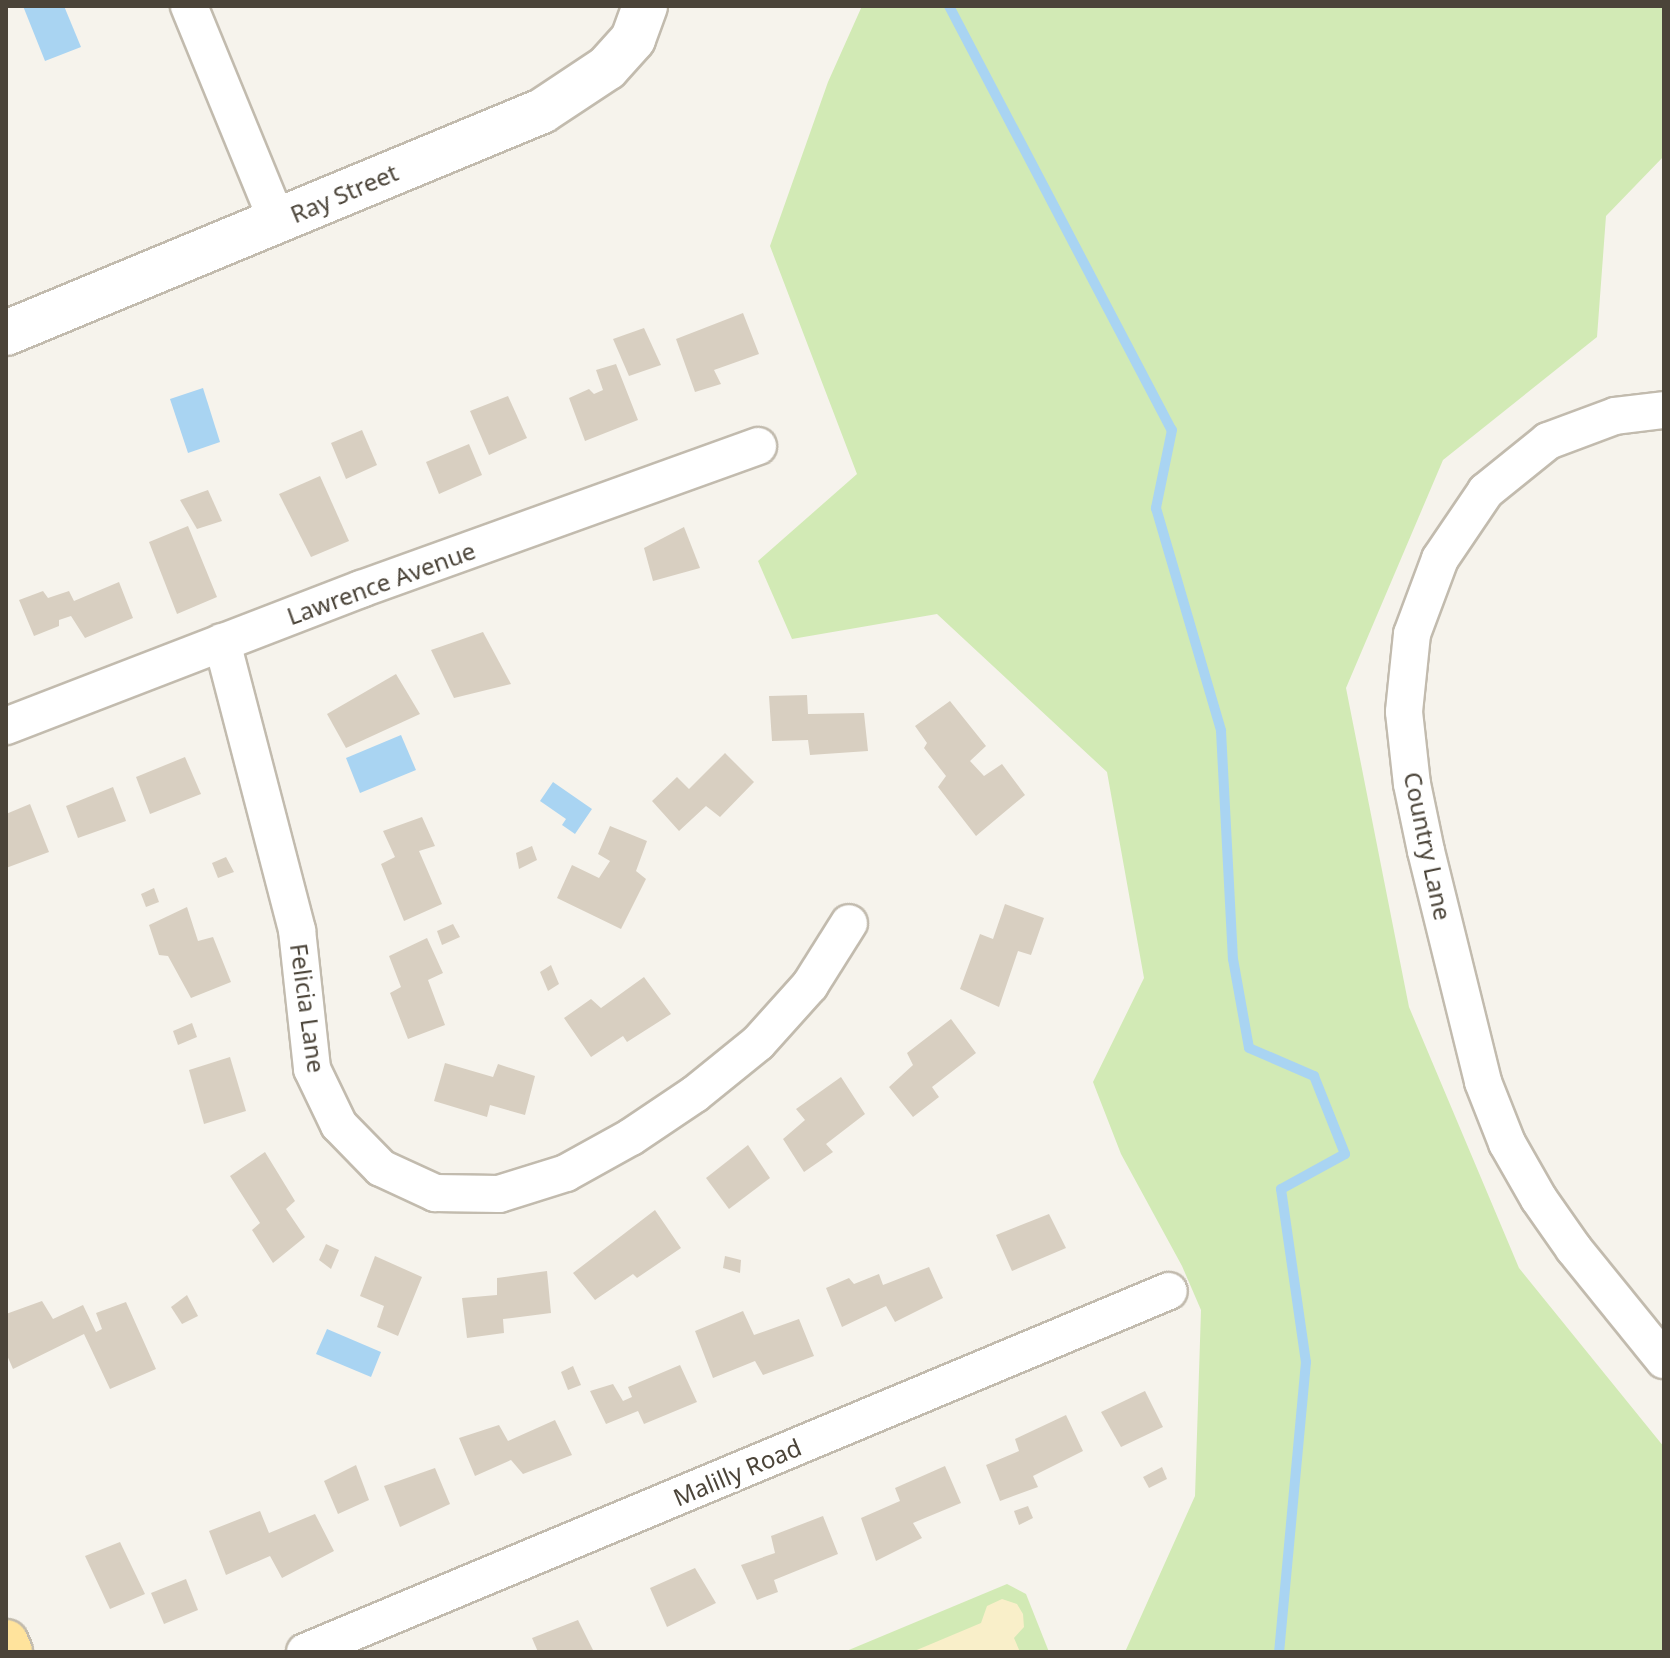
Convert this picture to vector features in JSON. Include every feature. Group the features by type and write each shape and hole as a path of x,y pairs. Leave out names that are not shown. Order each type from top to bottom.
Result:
{"main road":[{"path":"6,1642 10,1652"}],"street":[{"path":"189,6 277,221"},
{"name":"Ray Street","path":"6,333 542,111 607,68 633,39 645,6"},
{"name":"Country Lane","path":"1664,410 1615,416 1548,441 1486,491 1440,559 1412,634 1404,712 1412,784 1426,851 1483,1082 1507,1143 1539,1199 1574,1249 1664,1360"},
{"name":"Lawrence Avenue","path":"6,726 222,642 758,446"},
{"name":"Felicia Lane","path":"222,642 297,930 312,1069 339,1125 381,1168 435,1193 499,1194 566,1173 631,1137 695,1094 758,1043 810,985 849,923"},
{"name":"Malilly Road","path":"305,1652 1169,1291"}],"green space":[{"path":"862,6 1664,6 1664,156 1606,216 1597,337 1443,460 1346,688 1409,1007 1519,1268 1664,1447 1664,1652 1125,1652 1195,1496 1201,1310 1182,1266 1121,1154 1093,1082 1144,978 1107,772 937,614 792,639 758,561 857,474 770,246 828,82"},
{"path":"1007,1584 1026,1594 1049,1652 844,1652"}],"sand":[{"path":"1002,1599 1017,1604 1023,1614 1024,1627 1014,1638 1020,1652 912,1652 981,1623 987,1606"}],"water":[{"path":"23,6 64,6 81,47 45,61"},
{"path":"203,388 220,442 188,453 170,399"},
{"path":"401,735 416,770 360,793 346,758"},
{"path":"553,782 592,809 575,834 562,825 566,819 540,801"},
{"path":"327,1329 381,1352 371,1377 316,1354"}],"building":[{"path":"743,313 759,354 714,370 721,384 695,392 676,339"},
{"path":"644,328 661,365 629,376 613,339"},
{"path":"616,364 638,420 585,441 569,398 589,389 594,394 603,390 596,370"},
{"path":"508,396 527,438 489,455 470,411"},
{"path":"362,430 377,465 346,479 331,443"},
{"path":"469,444 482,475 439,494 426,462"},
{"path":"320,476 349,541 311,557 279,494"},
{"path":"208,490 222,521 197,529 180,500"},
{"path":"188,526 217,597 177,614 149,542"},
{"path":"684,527 700,568 653,581 644,548"},
{"path":"119,582 133,618 85,638 71,616 59,620 59,626 34,636 19,600 43,591 48,598 69,591 74,601"},
{"path":"483,632 511,684 454,698 431,650"},
{"path":"396,674 420,714 346,748 327,714"},
{"path":"807,695 808,714 864,713 868,751 810,755 808,740 772,741 769,696"},
{"path":"950,701 986,746 970,761 984,776 1002,764 1025,795 976,836 938,787 946,776 924,748 927,743 915,726"},
{"path":"725,753 754,782 720,817 706,806 679,831 652,801 677,777 689,789"},
{"path":"185,757 201,794 150,814 136,777"},
{"path":"113,787 126,821 78,838 66,806"},
{"path":"30,804 49,852 6,868 6,814"},
{"path":"422,817 435,846 419,851 442,904 404,921 381,864 395,857 383,831"},
{"path":"610,826 647,841 636,871 646,879 621,929 557,898 572,865 599,878 610,861 598,854"},
{"path":"532,846 537,860 519,869 516,853"},
{"path":"226,857 234,872 218,878 212,863"},
{"path":"154,888 159,902 146,907 141,894"},
{"path":"1005,904 1044,918 1031,955 1018,951 999,1007 960,989 980,934 993,939"},
{"path":"187,907 198,941 213,937 231,982 191,998 168,956 159,955 149,925"},
{"path":"453,924 460,937 442,945 437,931"},
{"path":"427,938 443,973 428,980 445,1025 408,1039 390,993 401,987 389,956"},
{"path":"551,965 559,984 548,991 540,972"},
{"path":"644,977 671,1014 627,1042 623,1036 591,1057 564,1018 591,999 601,1008"},
{"path":"951,1019 976,1053 932,1087 939,1097 913,1117 889,1087 913,1065 907,1053"},
{"path":"192,1023 197,1037 178,1045 173,1031"},
{"path":"230,1057 246,1111 204,1124 189,1070"},
{"path":"445,1063 493,1077 498,1064 535,1076 525,1115 490,1105 487,1117 434,1101"},
{"path":"841,1077 865,1114 826,1144 833,1152 804,1172 783,1139 805,1120 796,1109"},
{"path":"748,1145 770,1178 729,1209 706,1178"},
{"path":"265,1152 295,1201 286,1209 305,1237 273,1263 252,1230 260,1223 230,1176"},
{"path":"655,1210 681,1248 637,1278 633,1274 595,1300 573,1273"},
{"path":"1049,1214 1066,1248 1012,1271 996,1235"},
{"path":"326,1244 339,1250 331,1269 319,1260"},
{"path":"375,1256 422,1277 398,1336 377,1327 384,1306 360,1296"},
{"path":"725,1256 741,1260 740,1273 723,1268"},
{"path":"929,1267 943,1298 895,1322 886,1306 842,1327 826,1288 849,1278 854,1284 879,1274 883,1285"},
{"path":"547,1271 551,1313 503,1319 504,1333 467,1338 462,1298 497,1295 497,1278"},
{"path":"187,1295 198,1316 182,1324 171,1307"},
{"path":"42,1301 53,1319 83,1305 96,1332 102,1329 96,1313 126,1302 156,1369 110,1389 84,1334 13,1369 6,1353 6,1314"},
{"path":"743,1311 754,1335 799,1319 814,1356 763,1375 755,1361 713,1378 695,1331"},
{"path":"680,1365 697,1402 644,1424 638,1411 606,1424 590,1391 613,1384 623,1401 632,1397 628,1387"},
{"path":"573,1366 581,1385 568,1390 561,1372"},
{"path":"1145,1391 1163,1427 1121,1447 1101,1412"},
{"path":"1066,1415 1083,1451 1033,1476 1038,1487 1000,1501 986,1465 1019,1451 1015,1439"},
{"path":"555,1420 572,1455 523,1474 511,1460 475,1476 459,1438 499,1425 508,1441"},
{"path":"356,1465 369,1500 338,1514 324,1481"},
{"path":"945,1466 961,1503 913,1523 922,1538 876,1561 861,1518 900,1501 895,1488"},
{"path":"1162,1467 1167,1479 1149,1488 1143,1477"},
{"path":"435,1468 450,1504 400,1527 384,1486"},
{"path":"1028,1506 1033,1518 1019,1525 1014,1511"},
{"path":"260,1511 269,1533 315,1514 334,1551 282,1578 270,1556 226,1575 209,1531"},
{"path":"823,1516 838,1554 774,1580 778,1592 757,1600 741,1565 775,1553 771,1536"},
{"path":"120,1542 145,1594 110,1609 85,1556"},
{"path":"695,1568 716,1603 667,1627 650,1588"},
{"path":"186,1579 198,1610 164,1624 151,1593"},
{"path":"578,1620 594,1652 538,1652 532,1638"}],"waterway":[{"path":"949,6 1172,430 1156,508 1221,731 1233,959 1249,1048 1314,1076 1345,1154 1281,1189 1306,1362 1279,1652"}]}
